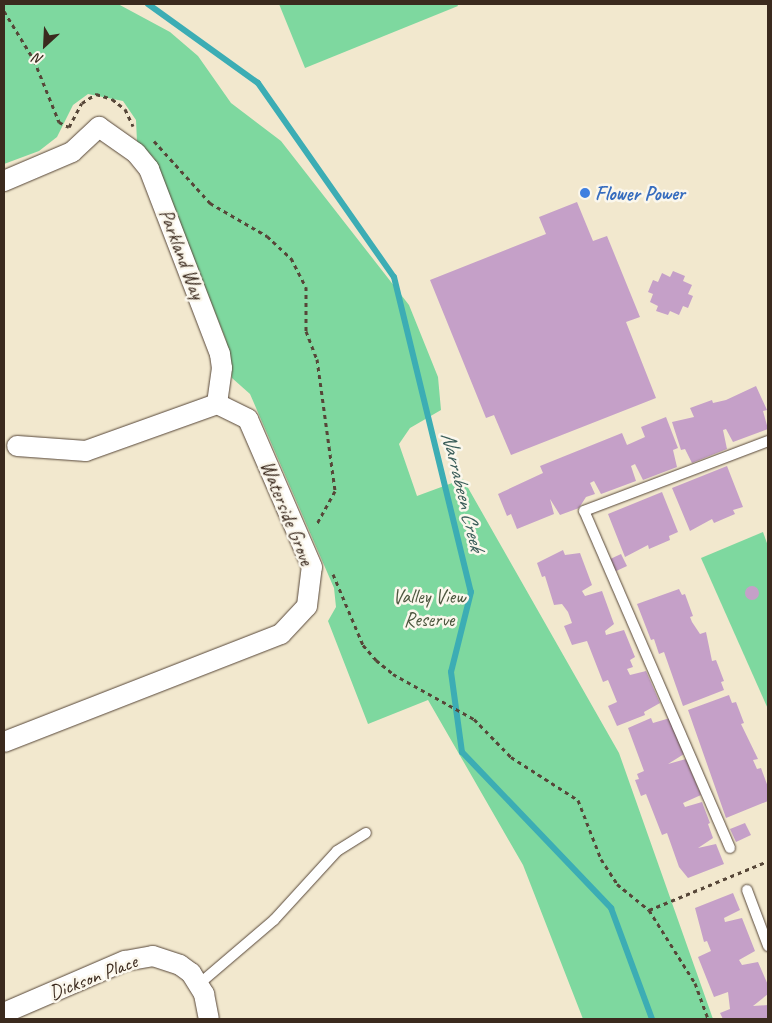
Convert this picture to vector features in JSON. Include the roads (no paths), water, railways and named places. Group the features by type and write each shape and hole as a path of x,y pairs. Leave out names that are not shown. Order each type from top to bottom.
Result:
{"street":[{"name":"Parkland Way","path":"4,182 72,152 99,127 136,153 149,169 220,354 222,368 217,404"},
{"path":"17,446 86,452 217,404"},
{"name":"Waterside Grove","path":"4,742 280,634 307,606 312,567 248,419 217,404"},
{"name":"Dickson Place","path":"4,1013 142,957 167,959 180,965 199,984 204,994 209,1019"}],"lane":[{"path":"730,848 584,511 768,441"},
{"path":"199,984 274,920 338,851 366,834"},
{"path":"747,890 768,946"}],"waterway":[{"name":"Narrabeen Creek","path":"148,4 258,83 394,277 471,592 451,672 462,752 611,908 652,1019"}],"place":[{"name":"Flower Power","path":"585,193"}],"park label":[{"name":"Valley View Reserve","path":"429,608"}]}
